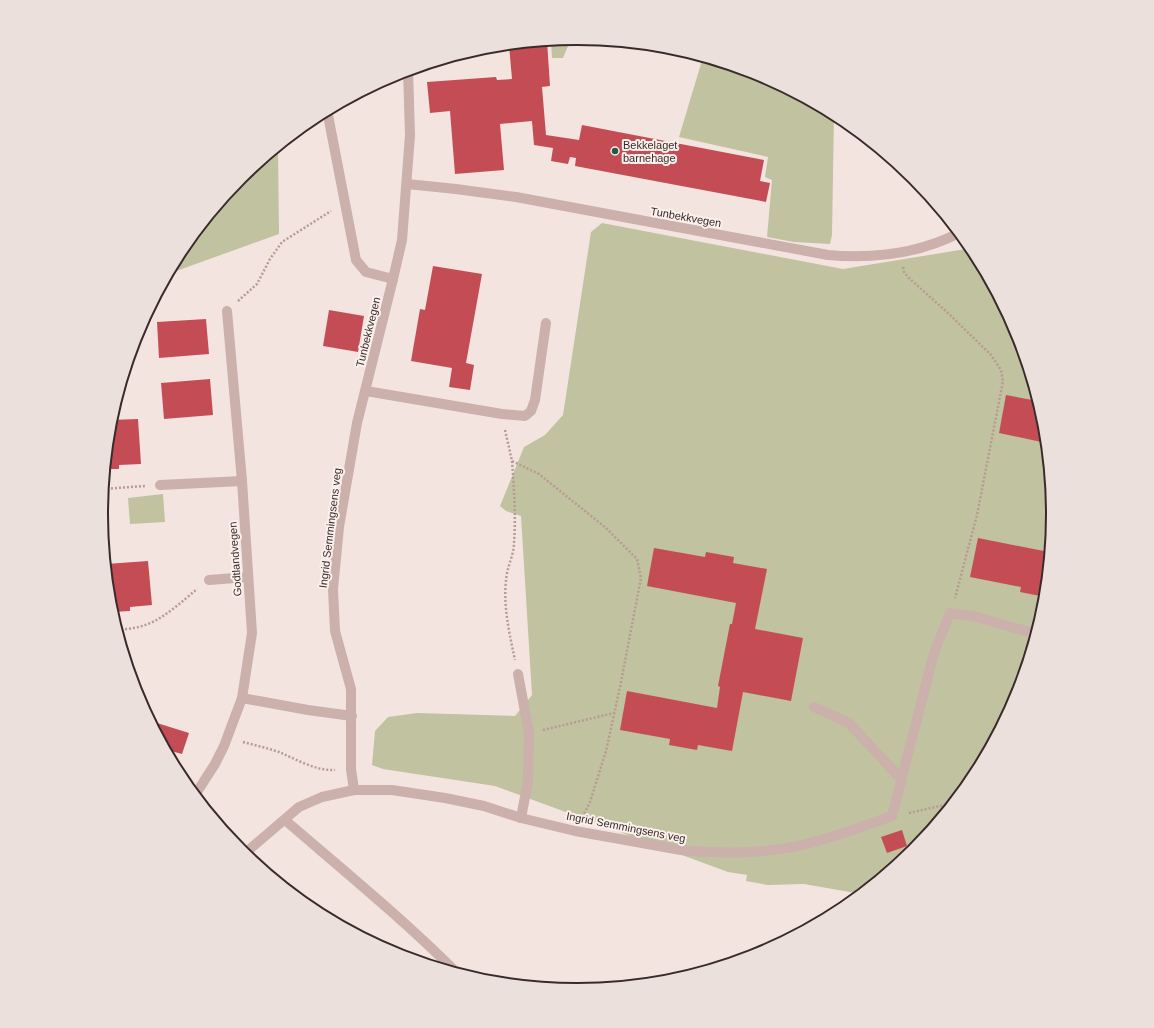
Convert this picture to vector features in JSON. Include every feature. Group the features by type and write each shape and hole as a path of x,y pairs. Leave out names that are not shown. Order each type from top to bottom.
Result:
{"street":[{"name":"Tunbekkvegen","path":"366,391 394,279 402,240 410,135 408,77"},
{"path":"328,117 356,260 366,272 394,279"},
{"name":"Tunbekkvegen","path":"407,184 516,197 828,255 852,257 898,254 928,246 954,235"},
{"name":"Godtlandvegen","path":"198,790 215,764 224,746 242,698 252,633 242,481 227,311"},
{"path":"366,391 502,414 524,416 532,411 535,400 546,323"},
{"name":"Ingrid Semmingsens veg","path":"354,790 351,769 351,689 335,631 333,589 349,467 357,423 366,391"},
{"path":"160,485 242,481"},
{"path":"209,580 248,577"},
{"path":"892,816 934,653 950,613 973,616 1031,632"},
{"path":"518,674 529,733 528,781 521,818"},
{"path":"242,698 352,716"},
{"path":"814,707 849,723 902,780"},
{"name":"Ingrid Semmingsens veg","path":"249,850 299,807 322,798 354,790 392,790 445,798 484,806 521,818 575,830 681,850 750,852 768,851 802,845 892,816"},
{"path":"285,820 404,924 448,965"}],"path":[{"path":"227,311 257,284 270,259 282,242 344,203"},
{"path":"898,254 904,272 909,278 991,355 1001,370 1003,381 977,515 959,586 950,613"},
{"path":"502,414 512,461 515,492 514,544 507,574 506,599 508,628 518,674"},
{"path":"512,461 539,474 606,528 637,559 640,578 615,713 606,751 590,802 575,830"},
{"path":"109,489 160,485"},
{"path":"123,630 132,629 149,624 172,609 209,580"},
{"path":"529,733 615,713"},
{"path":"224,746 241,742 260,746 306,764 330,770 351,769"},
{"path":"892,816 945,805"}],"green space":[{"path":"568,45 563,58 552,58 551,46"},
{"path":"701,62 728,70 784,93 834,121 832,235 830,244 794,242 767,237 772,180 765,177 768,157 679,137"},
{"path":"278,153 279,234 176,271 205,228 224,205 245,182"},
{"path":"602,223 843,269 964,249 998,307 1010,335 1021,363 1030,393 1042,453 1045,483 1045,545 1037,605 1030,635 1021,665 998,721 967,775 949,800 909,846 886,867 854,893 804,884 768,885 746,881 747,875 728,872 495,786 383,769 372,765 375,731 388,717 417,713 515,716 532,695 521,516 506,511 500,506 524,447 545,435 563,415 591,232"},
{"path":"163,494 165,522 130,524 128,498"}],"building":[{"path":"547,46 550,86 542,87 546,135 579,140 582,125 764,160 760,181 770,183 766,202 575,166 576,158 570,157 568,164 551,161 553,148 534,145 532,121 500,124 504,170 455,174 450,111 430,113 427,82 496,77 497,80 512,79 509,50"},
{"path":"433,266 482,274 466,363 474,365 470,390 449,387 452,368 411,361 420,309 425,310"},
{"path":"329,310 364,316 358,352 323,346"},
{"path":"206,319 209,354 159,358 157,322"},
{"path":"210,379 213,415 164,419 161,383"},
{"path":"1006,395 1032,400 1040,442 999,433"},
{"path":"138,419 141,464 119,465 119,469 110,469 118,420"},
{"path":"978,538 1044,551 1039,596 1020,592 1021,587 970,577"},
{"path":"654,548 705,557 706,552 734,557 733,563 767,569 755,629 803,638 791,701 743,692 732,751 698,745 697,750 669,745 670,739 620,730 627,691 717,708 720,687 718,686 730,624 732,624 736,603 647,586"},
{"path":"148,561 152,605 130,607 130,611 119,612 111,564"},
{"path":"157,723 189,733 182,754 173,752"},
{"path":"902,830 907,846 887,853 881,837"}],"place":[{"name":"Bekkelaget barnehage","path":"615,151"}]}
